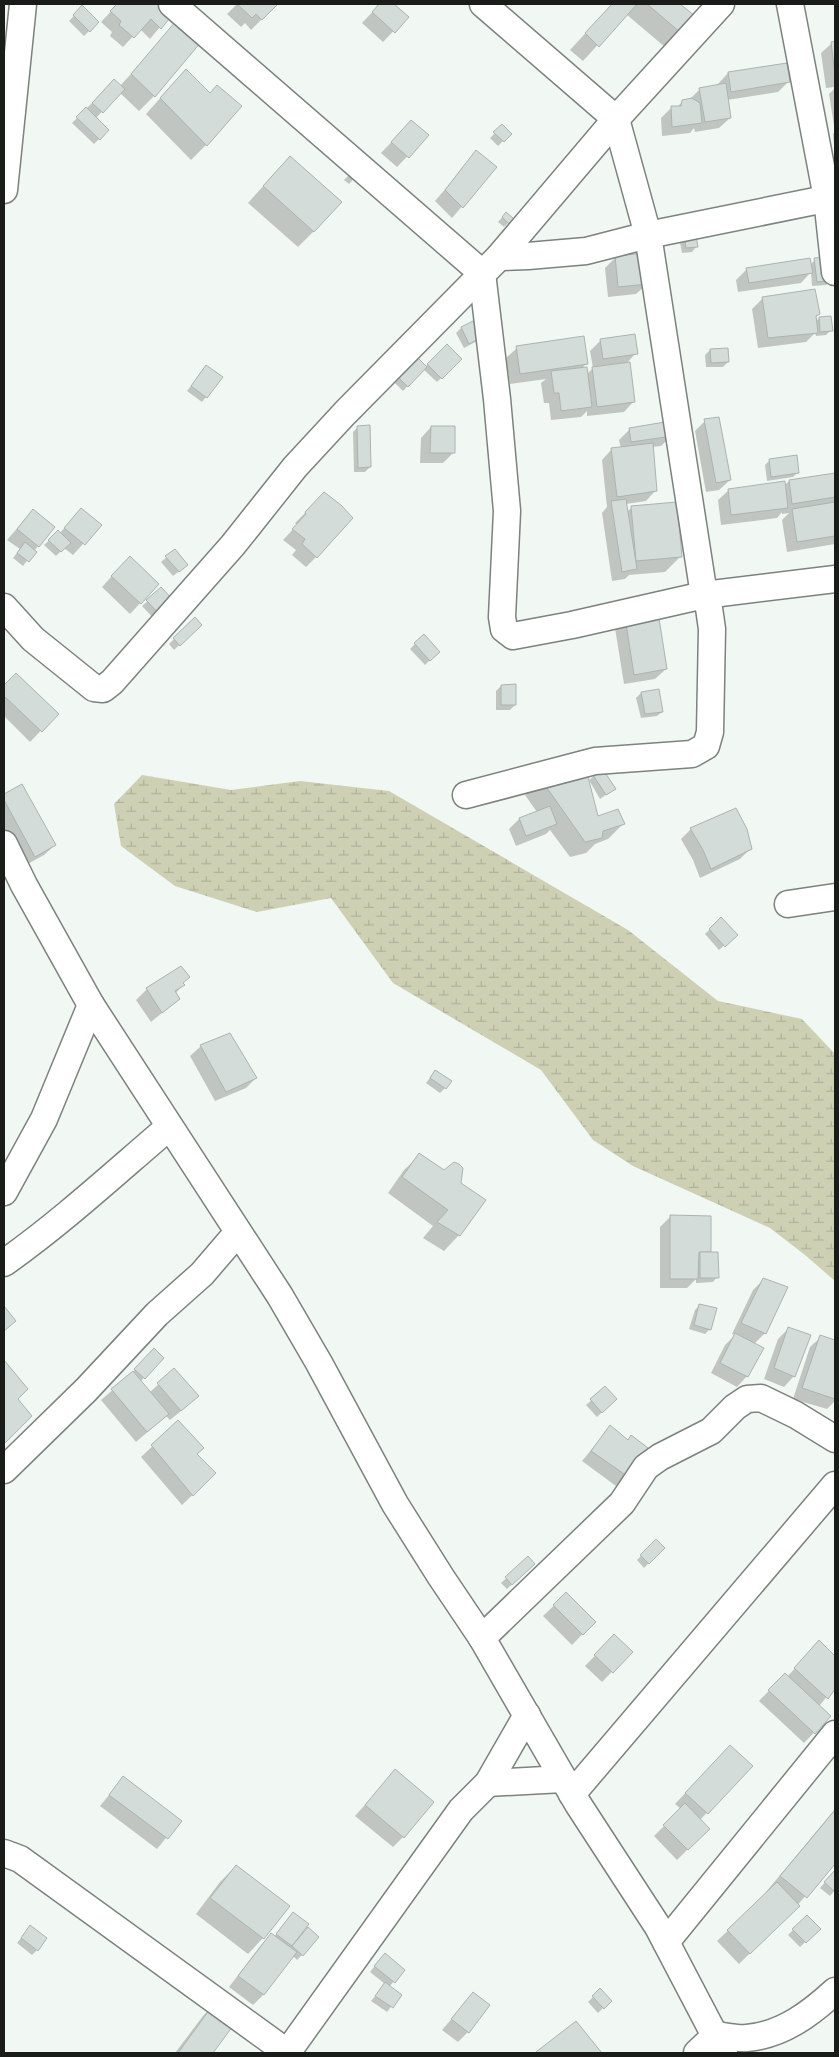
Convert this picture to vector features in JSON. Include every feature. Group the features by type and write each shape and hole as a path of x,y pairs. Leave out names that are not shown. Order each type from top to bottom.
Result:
{"street":[{"path":"172,4 491,265 497,399 507,511 502,616 504,629 513,636 572,626 704,594 835,579"},
{"path":"466,795 595,761 692,754 706,746 710,732 712,628 709,608 704,594 648,235 616,119 483,4"},
{"path":"4,607 33,639 83,681 94,688 103,689 112,682 226,552 295,467 345,413 491,265 616,119 721,4"},
{"path":"790,4 831,197 835,272"},
{"path":"4,190 16,10"},
{"path":"491,265 528,256 586,251 648,235 831,197"},
{"path":"4,844 24,885 91,1005 280,1296 319,1363 395,1504 482,1638 568,1786 666,1942 720,2044"},
{"path":"788,904 835,897"},
{"path":"4,1192 44,1119 91,1005"},
{"path":"4,1263 82,1202 169,1127"},
{"path":"4,1470 86,1390 157,1314 202,1274 238,1232"},
{"path":"482,1638 616,1509 646,1467 660,1457 711,1431 735,1407 747,1399 760,1398 796,1415 835,1439"},
{"path":"568,1786 835,1485"},
{"path":"4,1852 20,1859 287,2053 461,1810 488,1783 527,1715"},
{"path":"666,1942 835,1734"},
{"path":"488,1783 568,1786"},
{"path":"697,2053 720,2044 784,2028 813,2011 835,1991"}],"green space":[{"path":"142,775 231,790 300,781 389,791 628,930 718,1001 802,1019 835,1054 835,1281 770,1228 633,1166 593,1140 541,1070 393,983 331,898 257,912 175,886 121,846 114,804"}],"building":[{"path":"117,4 171,4 177,9 161,29 151,19 134,38 119,25 121,21 110,11"},
{"path":"237,4 278,4 262,20 256,14 252,18"},
{"path":"379,4 394,4 409,17 395,33 372,12"},
{"path":"612,4 637,4 599,47 585,33"},
{"path":"647,4 680,4 695,16 681,33"},
{"path":"82,5 99,22 90,32 73,15"},
{"path":"181,15 206,36 155,97 131,74"},
{"path":"835,41 835,75 831,42"},
{"path":"787,63 790,82 731,92 728,72"},
{"path":"186,69 210,93 217,85 242,106 207,146 160,98"},
{"path":"114,79 125,89 103,113 92,103"},
{"path":"726,83 731,118 705,122 699,88"},
{"path":"692,98 700,103 702,123 672,127 671,106 681,106 682,100"},
{"path":"86,107 109,130 100,140 76,117"},
{"path":"411,120 429,135 409,158 391,142"},
{"path":"502,124 512,134 504,142 493,132"},
{"path":"476,150 497,167 463,208 445,190"},
{"path":"290,156 342,202 314,232 263,186"},
{"path":"506,212 514,219 509,224 502,217"},
{"path":"695,230 698,247 686,248 684,231"},
{"path":"645,253 648,284 618,287 615,256"},
{"path":"830,257 833,280 817,282 814,258"},
{"path":"810,258 813,273 749,283 746,268"},
{"path":"815,289 820,314 816,316 818,333 768,338 762,297"},
{"path":"831,316 833,331 820,332 819,317"},
{"path":"479,318 487,334 469,344 461,327"},
{"path":"635,334 638,354 603,359 600,339"},
{"path":"584,336 588,364 520,374 516,346"},
{"path":"447,344 462,359 442,379 427,364"},
{"path":"728,348 729,362 711,363 710,349"},
{"path":"418,358 427,367 408,387 399,378"},
{"path":"630,362 635,402 597,407 592,367"},
{"path":"206,365 223,377 207,398 191,386"},
{"path":"587,367 592,407 561,411 559,393 554,393 551,371"},
{"path":"719,417 731,480 716,483 704,419"},
{"path":"671,421 673,436 631,442 629,428"},
{"path":"370,425 371,467 358,468 357,426"},
{"path":"431,426 455,426 455,453 430,453"},
{"path":"653,443 657,491 617,497 611,448"},
{"path":"797,455 799,473 771,477 769,459"},
{"path":"835,473 835,497 792,504 789,480"},
{"path":"785,481 788,508 731,515 728,489"},
{"path":"324,492 341,505 353,518 317,558 302,544 305,539 292,529"},
{"path":"626,499 637,569 622,572 611,501"},
{"path":"677,502 682,557 636,561 631,506"},
{"path":"835,502 835,536 797,542 792,509"},
{"path":"81,508 102,525 85,545 64,528"},
{"path":"33,509 55,527 39,547 17,529"},
{"path":"58,530 71,543 61,552 48,540"},
{"path":"25,542 37,552 29,562 17,553"},
{"path":"175,549 188,565 179,572 165,556"},
{"path":"130,556 159,584 141,604 111,576"},
{"path":"161,587 177,604 162,617 146,600"},
{"path":"658,612 667,669 634,675 625,617"},
{"path":"195,617 202,625 180,646 173,638"},
{"path":"424,634 440,652 430,661 414,643"},
{"path":"16,673 59,714 42,732 4,696 4,685"},
{"path":"516,684 516,705 501,705 501,685"},
{"path":"659,689 663,712 645,714 641,692"},
{"path":"602,768 616,789 606,795 593,775"},
{"path":"587,773 598,816 618,809 625,824 603,831 602,838 585,842 540,778"},
{"path":"22,784 56,845 35,857 4,800 4,794"},
{"path":"550,806 557,824 526,836 519,818"},
{"path":"736,808 747,829 752,849 711,869 703,850 690,828"},
{"path":"721,917 738,935 725,947 709,929"},
{"path":"181,966 190,977 183,983 185,985 175,991 180,999 162,1013 146,988"},
{"path":"230,1033 257,1078 226,1092 200,1045"},
{"path":"435,1070 452,1081 446,1089 430,1078"},
{"path":"419,1153 444,1170 454,1162 459,1164 463,1168 461,1183 486,1200 460,1236 437,1222 448,1210 402,1177"},
{"path":"670,1215 711,1216 711,1252 699,1252 698,1279 670,1279"},
{"path":"700,1252 718,1252 719,1278 700,1278"},
{"path":"763,1278 788,1287 766,1334 741,1323"},
{"path":"699,1304 717,1308 711,1330 694,1325"},
{"path":"4,1306 16,1321 4,1331"},
{"path":"788,1327 811,1335 795,1377 774,1368"},
{"path":"735,1333 764,1348 748,1377 720,1363"},
{"path":"820,1335 835,1340 835,1399 802,1388"},
{"path":"154,1348 164,1358 145,1379 134,1369"},
{"path":"4,1360 28,1389 18,1399 32,1416 4,1444"},
{"path":"174,1368 199,1396 181,1411 157,1383"},
{"path":"133,1371 169,1414 147,1432 111,1389"},
{"path":"605,1386 617,1399 602,1413 590,1399"},
{"path":"178,1420 204,1448 197,1454 216,1473 193,1496 151,1445"},
{"path":"610,1425 628,1440 631,1435 648,1448 627,1476 591,1451"},
{"path":"656,1539 665,1548 649,1564 640,1555"},
{"path":"528,1556 535,1564 512,1585 505,1577"},
{"path":"566,1592 596,1622 583,1635 553,1605"},
{"path":"614,1634 633,1652 613,1673 594,1655"},
{"path":"819,1640 835,1656 835,1689 828,1699 794,1668"},
{"path":"785,1673 831,1716 815,1734 768,1690"},
{"path":"730,1745 753,1766 708,1814 685,1793"},
{"path":"395,1769 434,1802 404,1838 365,1805"},
{"path":"123,1776 182,1821 168,1839 109,1795"},
{"path":"685,1803 710,1829 688,1850 663,1825"},
{"path":"835,1810 835,1864 807,1898 780,1876"},
{"path":"236,1865 290,1906 264,1939 210,1898"},
{"path":"835,1870 835,1892 824,1882"},
{"path":"777,1882 800,1906 750,1954 727,1930"},
{"path":"293,1912 309,1924 292,1946 276,1934"},
{"path":"807,1915 821,1929 806,1943 792,1929"},
{"path":"30,1925 47,1938 38,1951 21,1938"},
{"path":"308,1927 319,1937 303,1956 292,1946"},
{"path":"271,1933 297,1952 264,1995 238,1976"},
{"path":"385,1953 405,1970 395,1983 374,1966"},
{"path":"385,1982 402,1995 393,2008 375,1996"},
{"path":"600,1988 612,2001 604,2009 592,1996"},
{"path":"473,1992 490,2005 469,2033 451,2019"},
{"path":"218,1998 241,2015 213,2053 178,2053"},
{"path":"576,2021 602,2053 536,2052"}]}
